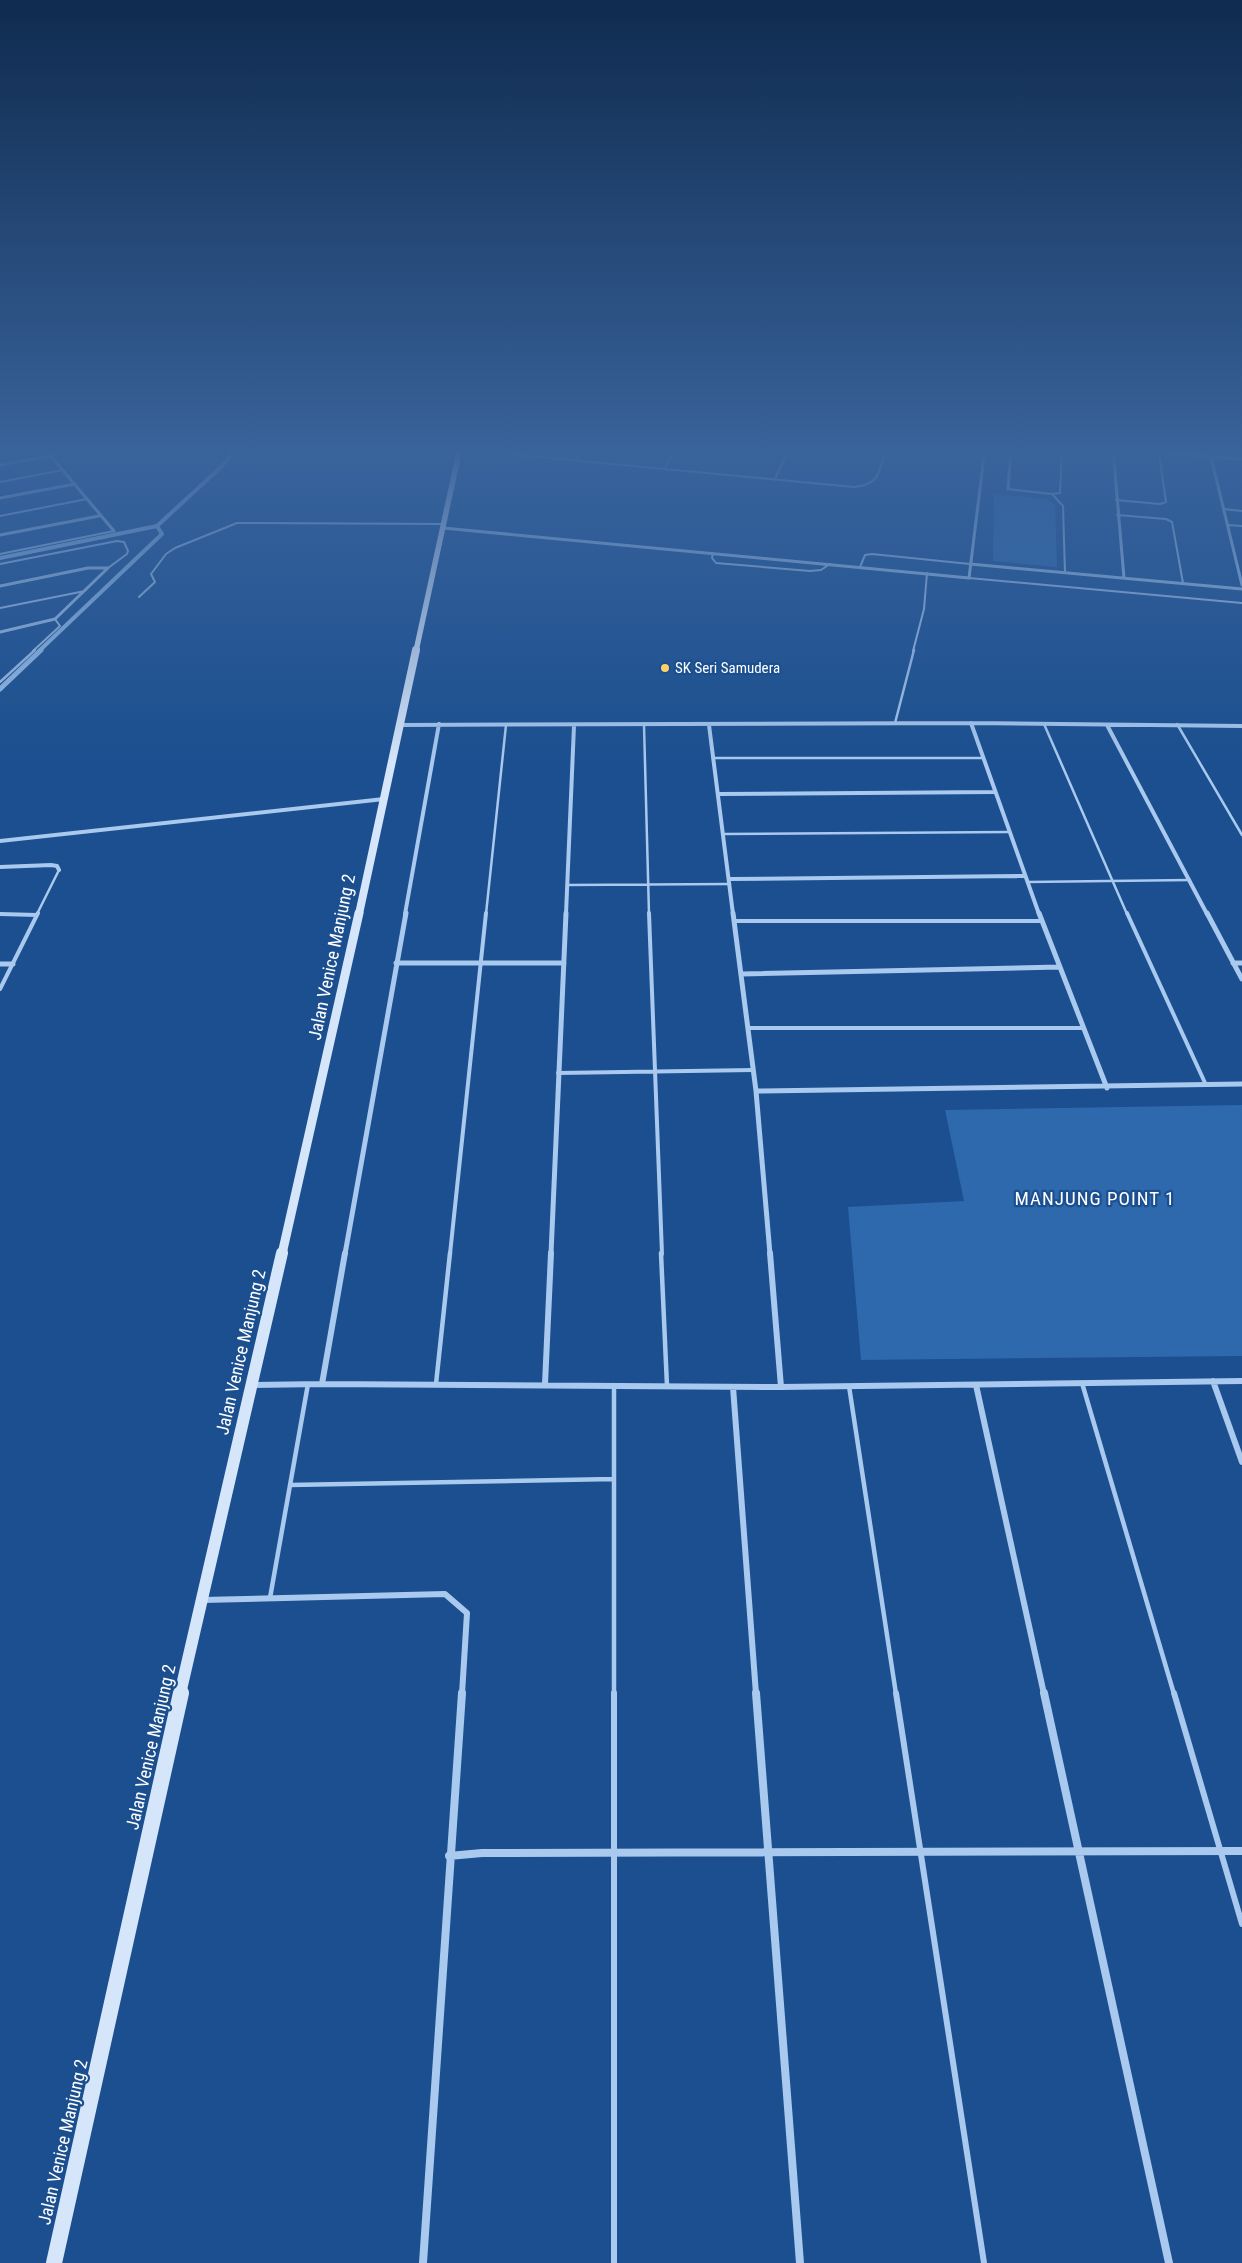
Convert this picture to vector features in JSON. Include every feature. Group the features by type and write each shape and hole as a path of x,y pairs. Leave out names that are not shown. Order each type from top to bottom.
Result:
{"street":[{"name":"Jalan Venice Manjung 2","path":"54,2263 202,1600 331,1042 437,554"},
{"path":"719,554 970,578 971,554"},
{"path":"1121,554 1124,578"},
{"path":"1234,554 1242,585"},
{"path":"970,564 1242,589"},
{"path":"0,586 88,568 108,568"},
{"path":"0,632 54,619 108,568"},
{"path":"399,725 574,726 971,723 1242,726"},
{"path":"971,723 1027,882 1107,1088"},
{"path":"322,1384 439,724"},
{"path":"1107,724 1242,979"},
{"path":"709,725 756,1091 781,1387"},
{"path":"545,1384 574,726"},
{"path":"718,794 994,792"},
{"path":"0,841 384,800"},
{"path":"0,867 51,865 57,866 59,870"},
{"path":"729,881 1025,876"},
{"path":"396,963 564,963"},
{"path":"1234,963 1242,963"},
{"path":"0,964 13,964"},
{"path":"742,974 1060,967"},
{"path":"756,1091 1107,1088 1242,1084"},
{"path":"1213,1381 1242,1462"},
{"path":"252,1385 545,1384 781,1387 1242,1381"},
{"path":"976,1385 1169,2263"},
{"path":"732,1387 800,2263"},
{"path":"202,1600 445,1594 467,1613 449,1856 423,2263"},
{"path":"449,1856 482,1853 1242,1852"}],"lane":[{"path":"0,564 53,554"},
{"path":"108,568 127,554"},
{"path":"139,597 155,582 151,574 167,554"},
{"path":"712,554 712,558 716,563 810,571 821,570 830,564"},
{"path":"860,567 865,556 872,554 970,564"},
{"path":"1065,554 1065,573"},
{"path":"1178,554 1183,583"},
{"path":"895,724 924,609 927,573"},
{"path":"970,578 1242,603"},
{"path":"0,608 85,591"},
{"path":"0,682 57,630 60,626 54,619"},
{"path":"1044,724 1112,881 1206,1085"},
{"path":"1177,724 1242,835"},
{"path":"436,1384 506,725"},
{"path":"644,725 654,1071 668,1386"},
{"path":"713,758 983,758"},
{"path":"723,834 1009,832"},
{"path":"0,989 59,870"},
{"path":"1027,882 1190,880"},
{"path":"567,885 729,881"},
{"path":"0,914 37,915"},
{"path":"735,922 1042,922"},
{"path":"749,1028 1084,1028"},
{"path":"558,1073 753,1070"},
{"path":"1082,1383 1242,1924"},
{"path":"270,1598 308,1384"},
{"path":"614,1385 614,2263"},
{"path":"849,1386 984,2263"},
{"path":"290,1485 614,1480"}],"shaded area":[{"path":"993,554 1057,554 1057,567 993,561"},
{"path":"1242,1105 1242,1356 861,1360 848,1207 964,1201 945,1110"}],"waterway":[{"path":"0,558 22,554"},
{"path":"39,651 141,554"},
{"path":"0,689 41,650"}],"place":[{"name":"SK Seri Samudera","path":"665,668"}],"district":[{"name":"MANJUNG POINT 1","path":"1095,1198"}]}
